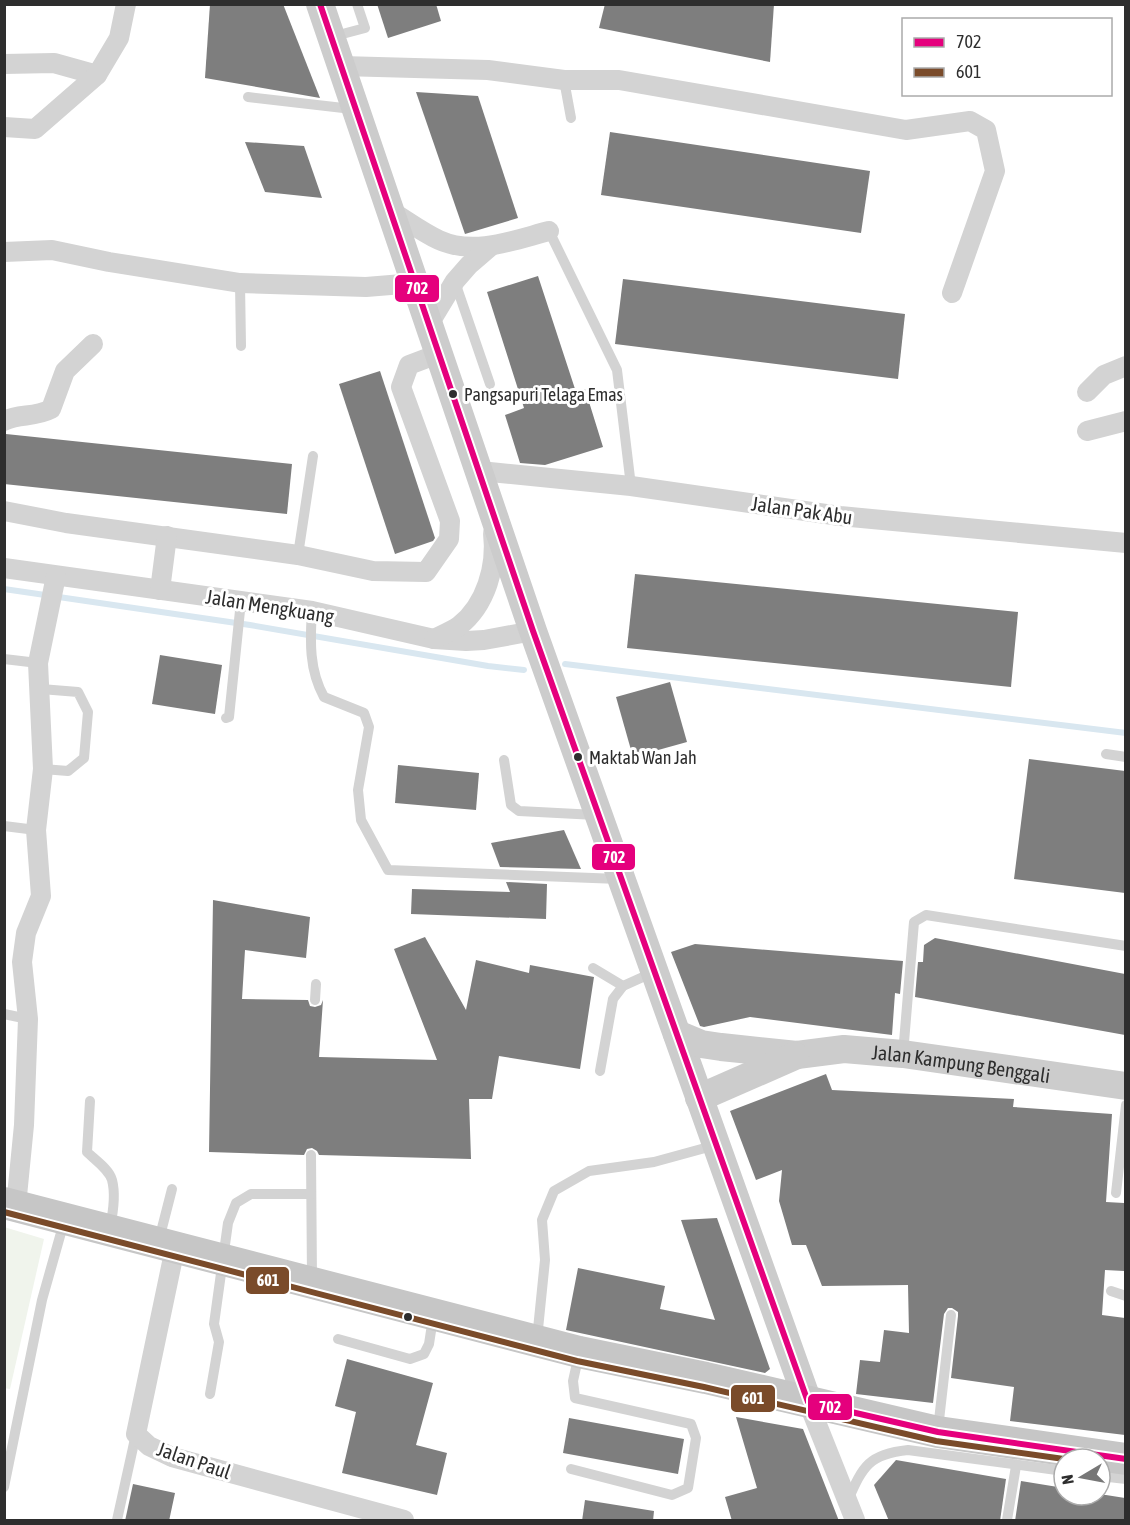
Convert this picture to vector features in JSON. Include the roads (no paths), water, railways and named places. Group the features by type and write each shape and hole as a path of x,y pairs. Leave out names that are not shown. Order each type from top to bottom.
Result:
{"main road":[{"path":"10,1205 579,1352 706,1378 938,1432 1125,1459"}],"street":[{"path":"4,127 35,129 97,75 119,38 126,4"},
{"path":"320,4 533,631 808,1402 855,1521"},
{"path":"4,64 54,63 97,75"},
{"path":"341,66 488,70 564,80 619,80 906,130 970,121 987,130 995,171 952,294"},
{"path":"391,211 440,240 458,245 491,246 549,231"},
{"path":"429,324 455,281 491,246"},
{"path":"4,252 52,250 109,262 240,283 366,287 416,283"},
{"path":"4,421 11,418 40,415 51,409 65,372 93,344"},
{"path":"4,511 66,523 298,555 373,571 426,572 449,539 450,521 401,387 409,365 438,354"},
{"path":"1087,392 1104,375 1125,366"},
{"path":"1087,431 1125,421"},
{"path":"434,639 459,626 475,608 486,589 493,564 494,536 480,471"},
{"name":"Jalan Pak Abu","path":"480,471 632,486 840,516 1125,543"},
{"path":"160,590 167,536"},
{"name":"Jalan Mengkuang","path":"4,568 55,581 160,590 241,607 434,639 484,640 533,631"},
{"path":"10,1205 24,1125 27,1019 22,962 26,933 41,896 36,830 43,769 41,688 38,663 55,581"},
{"path":"677,1034 701,1044 797,1055"},
{"name":"Jalan Kampung Benggali","path":"797,1055 844,1049 903,1054 1125,1086"},
{"path":"699,1098 797,1055"},
{"name":"Jalan Paul","path":"165,1246 146,1381 136,1434 149,1446 172,1457 404,1521"}],"lane":[{"path":"331,37 365,28 357,4"},
{"path":"564,80 571,118"},
{"path":"248,97 355,110"},
{"path":"549,231 617,370 632,486"},
{"path":"455,281 490,384"},
{"path":"240,283 241,346"},
{"path":"298,555 313,456"},
{"path":"226,718 229,717 241,607"},
{"path":"311,618 310,646 316,683 324,697 364,713 369,727 358,790 361,820 388,870 622,879"},
{"path":"4,659 38,663"},
{"path":"41,688 78,692 88,712 84,758 68,771 43,769"},
{"path":"1106,754 1125,757"},
{"path":"504,760 511,805 519,811 600,815"},
{"path":"4,826 36,830"},
{"path":"903,1054 914,922 926,915 1125,946"},
{"path":"593,968 623,986"},
{"path":"600,1071 613,999 623,986 654,972"},
{"path":"315,1000 316,984"},
{"path":"4,1014 27,1019"},
{"path":"90,1101 87,1152 112,1179 113,1209 110,1231"},
{"path":"1116,1193 1125,1105"},
{"path":"537,1341 545,1260 542,1220 554,1191 589,1171 654,1162 716,1145"},
{"path":"311,1155 312,1283"},
{"path":"165,1246 162,1228 172,1189"},
{"path":"210,1394 219,1342 214,1324 228,1223 236,1203 251,1194 311,1194"},
{"path":"4,1487 42,1300 64,1219"},
{"path":"1111,1291 1125,1296"},
{"path":"338,1339 410,1359 424,1354 429,1344 433,1314"},
{"path":"938,1432 951,1315"},
{"path":"571,1468 672,1495 688,1488 696,1438 691,1424 575,1398 573,1381 579,1352"},
{"path":"117,1521 136,1434"},
{"path":"847,1501 867,1464 886,1452 908,1450 1052,1470"},
{"path":"1007,1521 1016,1466"}],"waterway":[{"path":"4,589 250,625 488,666 524,670"},
{"path":"565,664 1126,733"}],"place":[{"name":"Pangsapuri Telaga Emas","path":"453,394"},
{"name":"Maktab Wan Jah","path":"578,757"}]}
